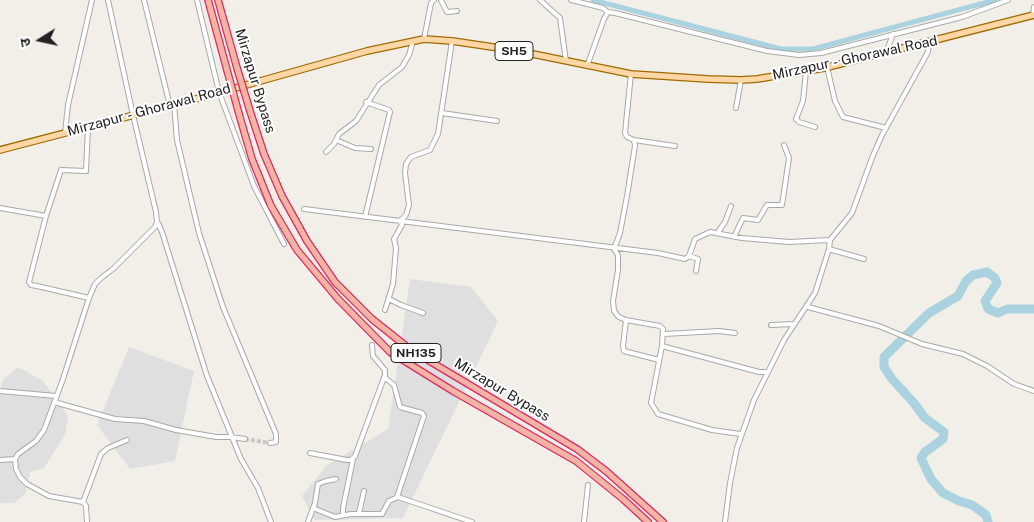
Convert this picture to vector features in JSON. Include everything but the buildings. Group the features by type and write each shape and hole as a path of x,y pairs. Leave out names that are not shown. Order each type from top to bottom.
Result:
{"highway":[{"name":"Mirzapur Bypass","path":"208,0 252,159 271,206 297,250 338,299 390,352 453,391 576,461 648,522"},
{"name":"Mirzapur Bypass","path":"218,0 264,154 282,196 307,241 335,282 372,319 411,350 577,449 606,471 663,522"}],"main road":[{"name":"Mirzapur - Ghorawal Road","path":"0,150 88,128 367,51 424,39 513,50 631,74 708,80 741,80 827,67 1033,15"}],"street":[{"path":"65,133 68,105 92,0"},
{"path":"108,0 157,222 162,232 207,376 241,459 258,488 272,522"},
{"path":"144,0 172,105 177,140 200,233 223,307 277,438 276,442 270,443"},
{"path":"197,0 218,92 254,186 284,244"},
{"path":"424,39 431,3 434,0"},
{"path":"441,0 447,12 457,11"},
{"path":"540,0 560,18 566,61"},
{"path":"571,0 602,8 608,12 781,54 799,55 821,53 962,17 1008,0"},
{"path":"1033,15 1034,7"},
{"path":"587,66 608,12"},
{"path":"886,53 893,34"},
{"path":"326,152 339,134 356,121 366,102 379,86 402,67 409,55 413,41"},
{"path":"400,221 406,215 409,205 405,172 408,159 430,150 438,134 452,41"},
{"path":"725,522 740,434 754,400 794,324 808,307 818,288 830,240 852,213 872,158 886,128 928,52 930,42"},
{"path":"827,67 835,101 843,117 886,128"},
{"path":"806,71 803,101 796,119 798,122 815,127"},
{"path":"631,74 625,132 627,137 634,140 674,146"},
{"path":"736,108 741,80"},
{"path":"365,217 390,112 366,102"},
{"path":"442,113 497,121"},
{"path":"88,128 86,171 61,170 46,216 29,282 37,286 89,298"},
{"path":"336,140 355,148 371,150"},
{"path":"614,249 620,233 627,196 634,140"},
{"path":"734,237 743,218 758,220 767,204 782,205 789,158 784,145"},
{"path":"718,232 725,222 731,206"},
{"path":"0,208 46,216"},
{"path":"304,209 658,253 685,258 689,256 698,259 696,271"},
{"path":"385,310 393,284 396,248 394,239 402,225 400,221"},
{"path":"88,522 86,506 83,502 49,496 39,492 20,477 16,469 15,459 18,454 41,436 89,298 100,279 114,268 155,227 157,222"},
{"path":"689,256 698,237 710,232 718,232 734,237 789,242 830,240"},
{"path":"614,249 618,255 618,270 613,301 614,312 626,320 660,326 663,329 664,334 651,404 658,414 712,430 740,434"},
{"path":"829,249 864,259"},
{"path":"389,299 423,313"},
{"path":"808,307 879,326 911,341 963,354 987,366 1014,384 1034,391"},
{"path":"626,320 624,350 659,360"},
{"path":"771,325 794,324"},
{"path":"664,334 720,331 735,333"},
{"path":"344,515 343,508 353,459 384,378 385,370 373,356 372,345"},
{"path":"662,346 759,372 768,372"},
{"path":"313,508 336,517 382,514 389,501 396,497 424,416 422,413 400,407 394,385 384,378"},
{"path":"0,391 56,396"},
{"path":"54,402 115,419 144,421 176,430 216,437 245,439"},
{"path":"83,502 101,454 108,448 127,440"},
{"path":"310,453 347,460 353,459"},
{"path":"0,460 15,459"},
{"path":"308,522 318,484 336,479"},
{"path":"584,522 588,486"},
{"path":"359,514 364,491"},
{"path":"396,497 472,522"}],"shaded area":[{"path":"410,279 471,287 498,321 403,518 315,520 302,496 326,466 388,429"},
{"path":"129,347 194,371 175,461 130,469 97,425"},
{"path":"18,367 43,381 68,416 65,435 44,468 30,472 25,494 14,503 0,503 0,393 2,381"}],"waterway":[{"path":"593,0 781,49 813,49 995,0"},
{"path":"988,522 986,515 972,505 943,493 931,479 921,458 925,452 943,439 944,432 925,418 892,379 884,367 884,357 929,313 958,296 966,281 973,275 987,272 995,278 997,283 985,301 988,309 998,313 1007,309 1034,309"}],"tunnel":[{"path":"245,439 270,443"}]}
